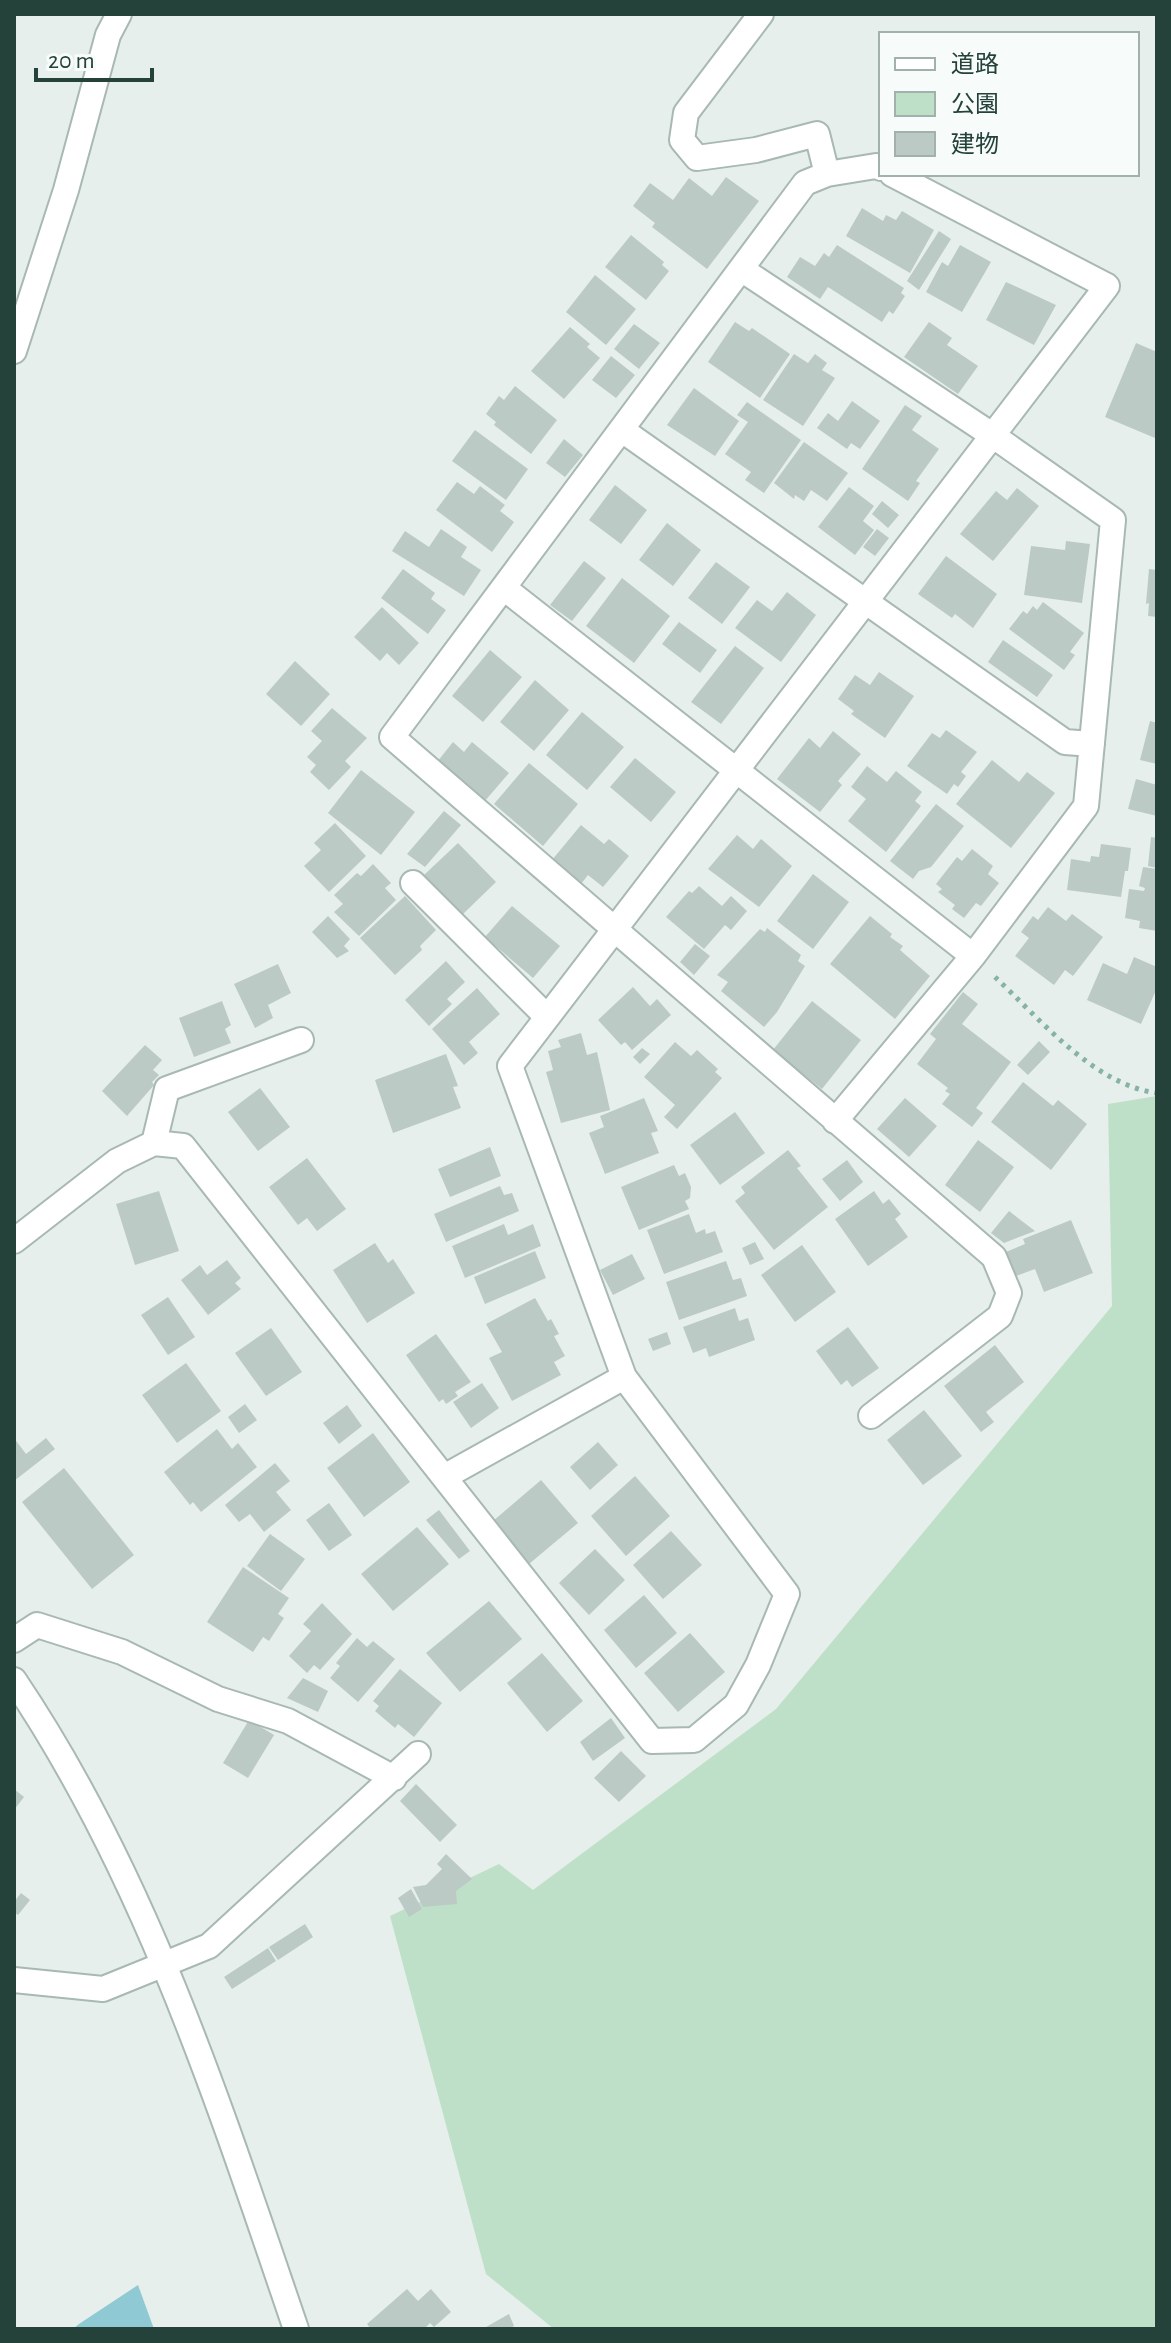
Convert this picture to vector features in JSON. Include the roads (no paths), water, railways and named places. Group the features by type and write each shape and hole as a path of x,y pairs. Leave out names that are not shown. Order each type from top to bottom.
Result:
{"street":[{"path":"14,351 66,190 108,35 119,14"},
{"path":"761,14 686,113 682,140 697,158 756,150 817,134 827,174"},
{"path":"871,1416 1000,1316 1009,1293 994,1257 392,737 805,183 827,174 879,167"},
{"path":"14,1241 117,1161 154,1143 183,1146 652,1741 694,1740 736,1705 758,1665 787,1594 624,1377 510,1066 1107,286 896,176"},
{"path":"741,269 992,435 1113,520 1086,806 973,956 835,1121"},
{"path":"622,430 1065,742 1092,744"},
{"path":"504,588 973,956"},
{"path":"413,883 547,1017"},
{"path":"154,1143 167,1089 301,1040"},
{"path":"444,1477 624,1377"},
{"path":"14,1640 37,1625 122,1652 218,1699 288,1721 394,1778"},
{"path":"14,1680 112,1850 163,1965 210,2079 296,2329"},
{"path":"14,1980 103,1989 209,1946 418,1754"}],"water":[{"path":"138,2285 154,2329 73,2329 79,2324"}]}
